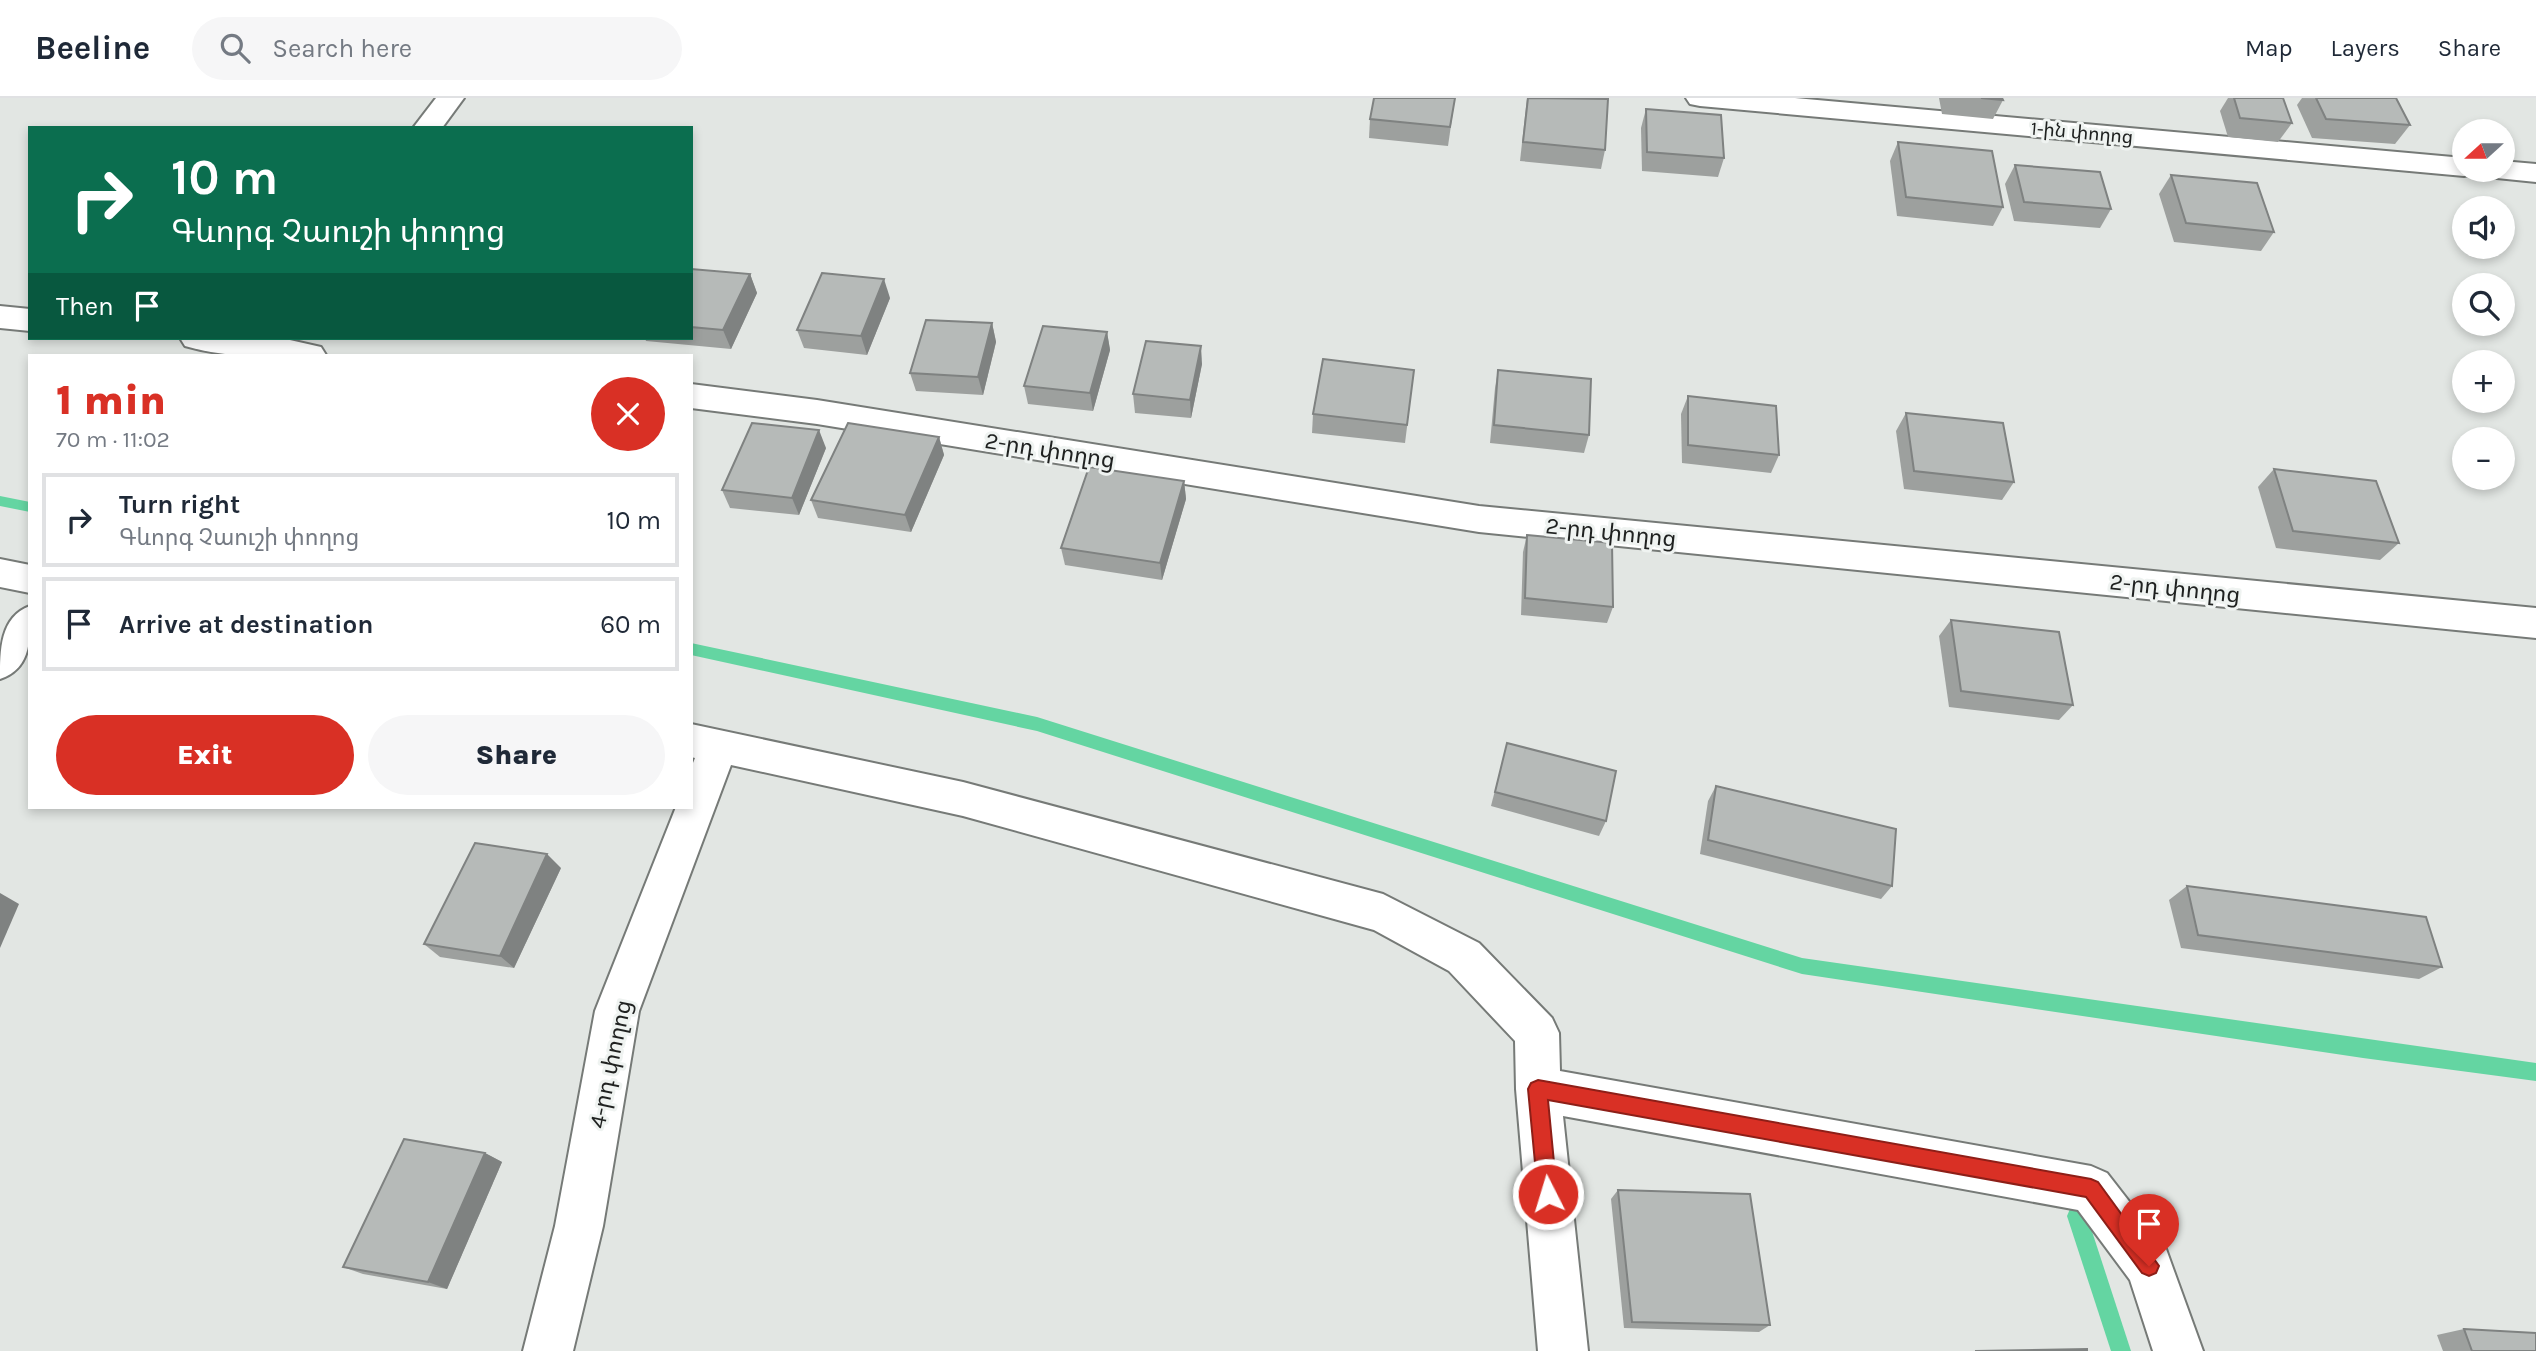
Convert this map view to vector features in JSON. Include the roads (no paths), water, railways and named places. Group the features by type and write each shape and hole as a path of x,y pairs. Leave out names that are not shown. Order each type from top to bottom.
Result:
{"street":[{"path":"429,126 450,98"},
{"name":"1-ին փողոց","path":"1700,98 2452,166"},
{"path":"2515,171 2536,173"},
{"path":"0,317 28,320"},
{"path":"241,340 264,341 307,354"},
{"name":"2-րդ փողոց","path":"693,396 831,414 1479,519 2536,623"},
{"path":"0,573 28,579"},
{"path":"0,664 28,624"},
{"path":"705,744 963,799 1383,913 1464,957 1537,1033 1538,1089 1563,1351"},
{"name":"4-րդ փողոց","path":"693,780 705,744"},
{"name":"4-րդ փողոց","path":"548,1351 579,1226 617,1011 684,809"},
{"path":"1538,1089 2091,1189 2149,1266 2178,1351"}],"waterway":[{"path":"0,501 28,507"},
{"path":"693,649 1037,724 1802,966 2536,1072"},
{"path":"2077,1216 2121,1351"}]}
